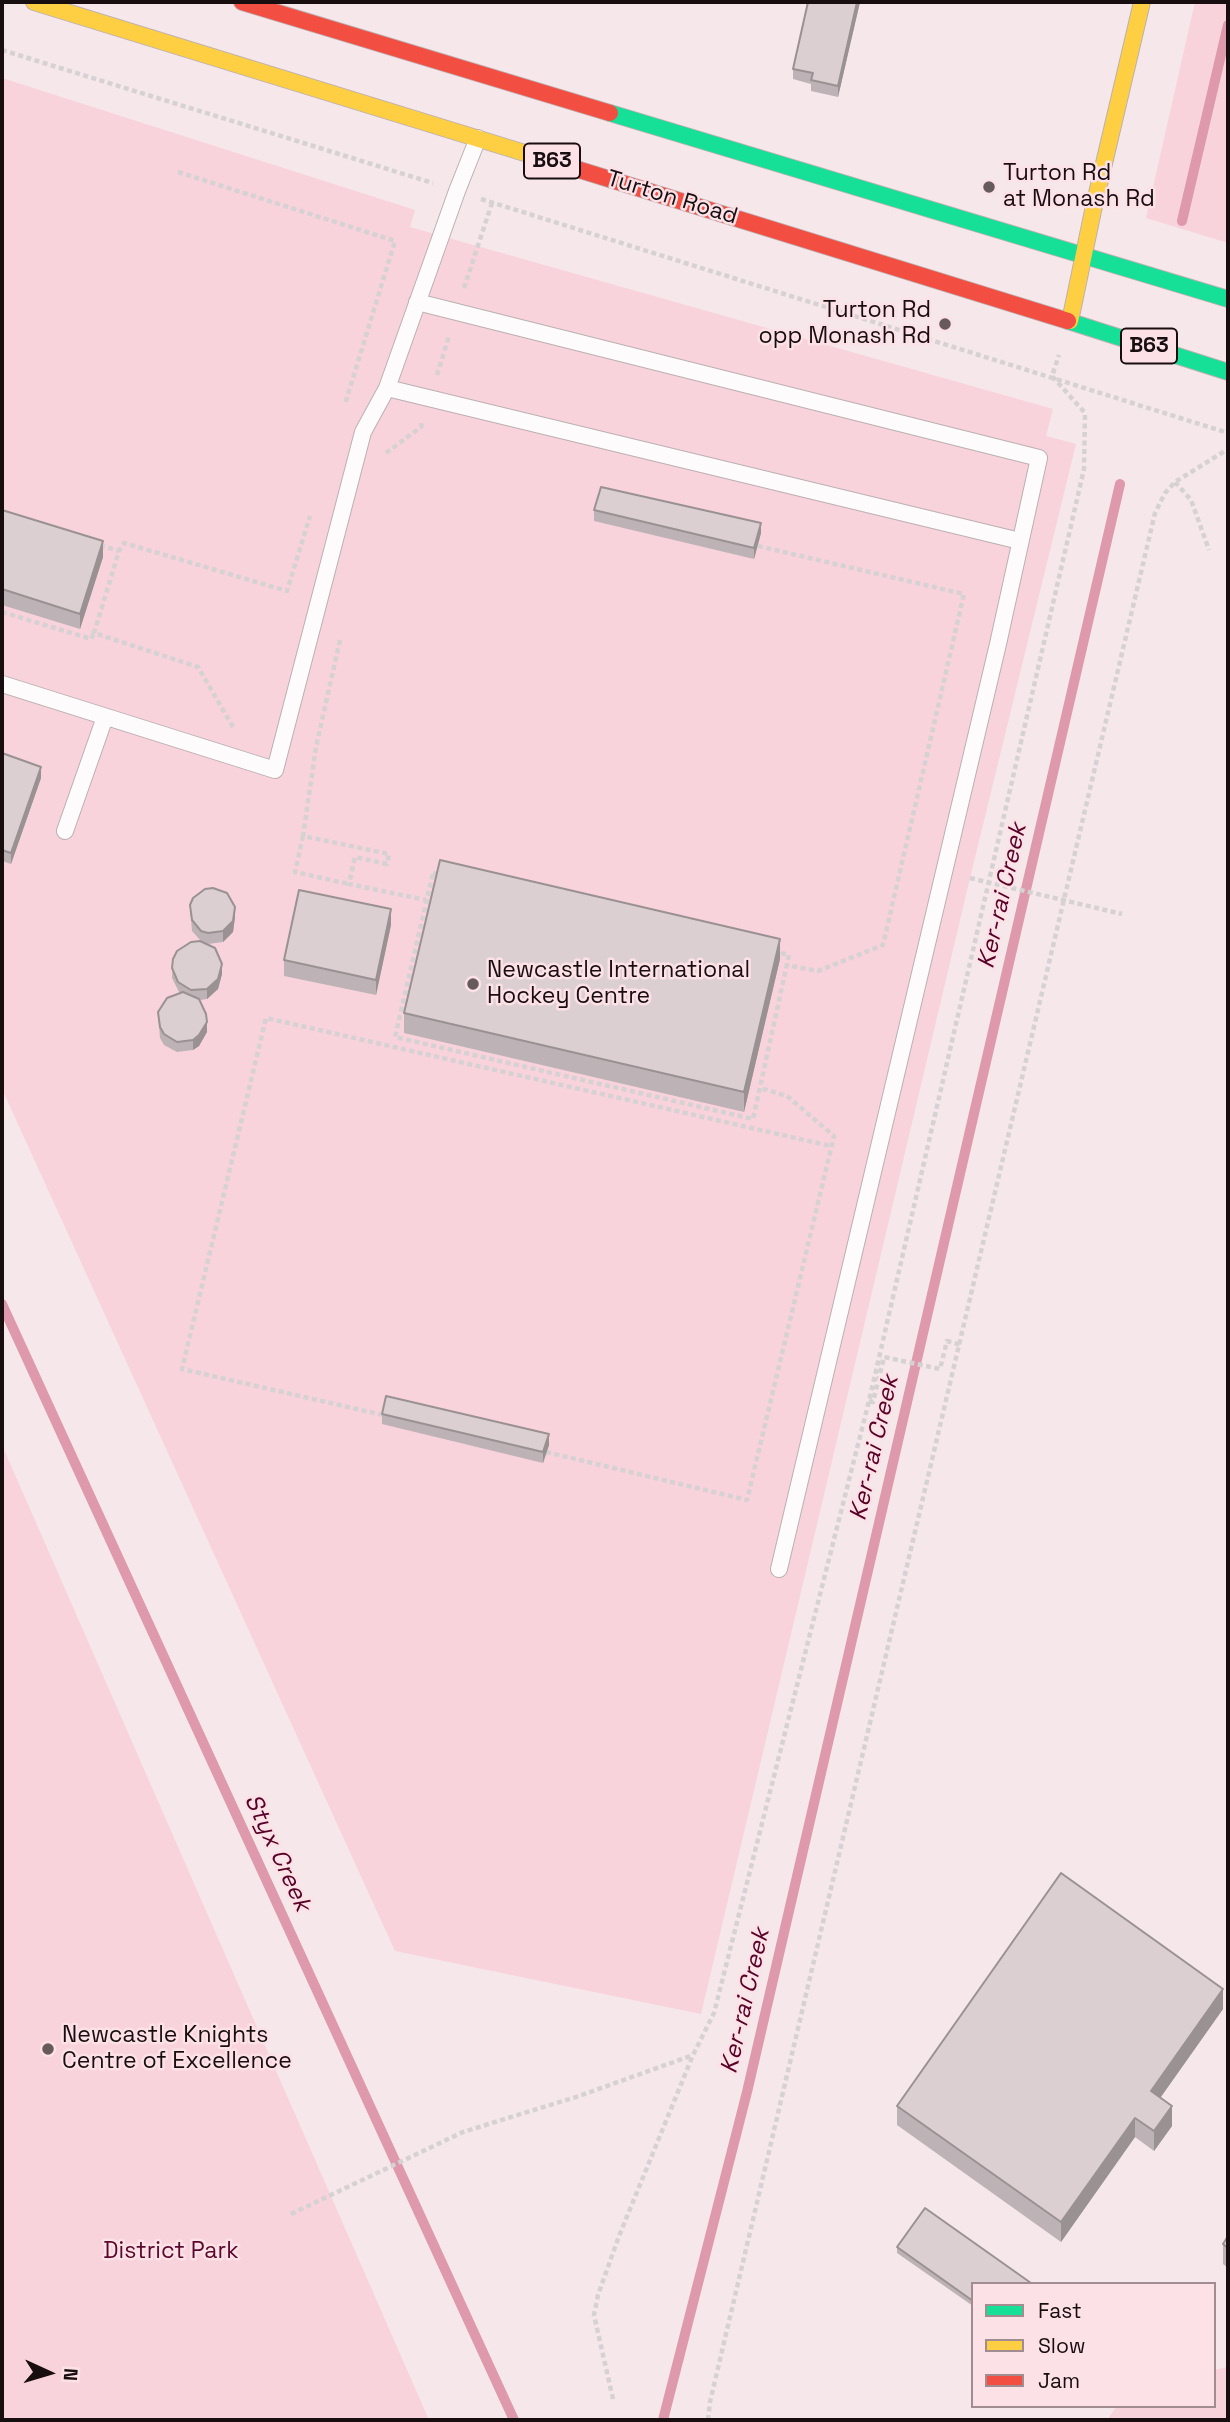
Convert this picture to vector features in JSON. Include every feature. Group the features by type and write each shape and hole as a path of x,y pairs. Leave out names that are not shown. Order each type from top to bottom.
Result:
{"main road":[{"name":"Turton Road","path":"34,2 1228,372"},
{"path":"242,2 1228,299"},
{"path":"1070,321 1142,2"}],"lane":[{"path":"2,684 275,770 363,432 387,388 478,138"},
{"path":"417,302 1040,458 779,1569"},
{"path":"387,388 1020,541"},
{"path":"65,831 105,717"}],"path":[{"path":"2,50 1228,433"},
{"path":"178,172 395,241 343,409"},
{"path":"379,458 421,428 492,203"},
{"path":"1052,376 1070,321"},
{"path":"613,2399 594,2315 598,2295 619,2236 693,2055 714,2013 869,1401 1084,469 1085,413 1052,376"},
{"path":"709,2420 713,2389 1155,513 1165,493 1175,482 1228,449"},
{"path":"1175,482 1191,500 1209,550"},
{"path":"2,610 91,639 119,551 124,543 287,591 311,513"},
{"path":"93,543 119,551"},
{"path":"758,546 964,594 883,945 818,971 786,965"},
{"path":"342,629 316,747 295,872 426,900"},
{"path":"94,633 198,667 231,727 316,747"},
{"path":"303,836 389,854 387,864 355,857 349,884"},
{"path":"433,873 647,925 789,955 752,1119 620,1085 395,1037 426,900 433,873"},
{"path":"999,884 1122,914"},
{"path":"383,1415 182,1369 266,1018 831,1146"},
{"path":"763,1030 772,1032"},
{"path":"546,1452 747,1500 834,1136 787,1096 760,1088"},
{"path":"869,1401 873,1402 884,1357 940,1369 947,1340 961,1345"},
{"path":"291,2214 463,2132 579,2096 693,2055"}],"green space":[{"path":"1195,2 1228,2 1228,243 1146,218"},
{"name":"Newcastle International Hockey Centre","path":"2,78 415,210 410,227 1053,409 1046,436 1076,444 970,878 701,2014 395,1951 2,1089"},
{"name":"District Park","path":"2,1445 429,2420 2,2420"},
{"path":"1228,2367 1228,2420 1107,2420 1116,2408 1216,2408 1216,2370"}],"building":[{"path":"808,2 857,2 838,86 811,80 813,73 793,69"},
{"path":"601,487 761,523 754,548 594,510"},
{"path":"2,510 103,541 80,614 2,589"},
{"path":"2,753 41,767 11,853 2,850"},
{"path":"440,860 780,939 744,1092 404,1013"},
{"path":"213,888 227,893 235,907 233,921 223,931 208,933 201,931 192,920 190,905 193,898 205,889"},
{"path":"299,890 391,909 376,980 284,960"},
{"path":"200,941 215,948 222,964 218,979 207,989 191,990 178,982 172,968 173,959 177,951 191,942"},
{"path":"183,992 199,999 207,1022 193,1040 177,1042 164,1034 158,1012 167,998"},
{"path":"386,1396 549,1434 543,1452 382,1414"},
{"path":"1061,1873 1223,1989 1151,2091 1172,2106 1154,2131 1135,2118 1061,2222 897,2106"},
{"path":"925,2208 1030,2282 971,2282 971,2300 897,2247"}],"waterway":[{"name":"Ker-rai Creek","path":"1182,221 1228,25"},
{"name":"Ker-rai Creek","path":"663,2420 747,2092 1120,484"},
{"name":"Styx Creek","path":"2,1304 514,2420"}],"traffic: fast":[{"path":"610,113 1228,299"},
{"path":"1068,321 1228,372"}],"traffic: slow":[{"path":"34,2 567,166"},
{"path":"1070,321 1142,2"}],"traffic: jam":[{"path":"242,2 610,113"},
{"path":"567,166 1068,321"}],"place":[{"name":"Turton Rd at Monash Rd","path":"989,187"},
{"name":"Turton Rd opp Monash Rd","path":"945,324"},
{"name":"Newcastle International Hockey Centre","path":"473,984"},
{"name":"Newcastle Knights Centre of Excellence","path":"48,2049"}]}
